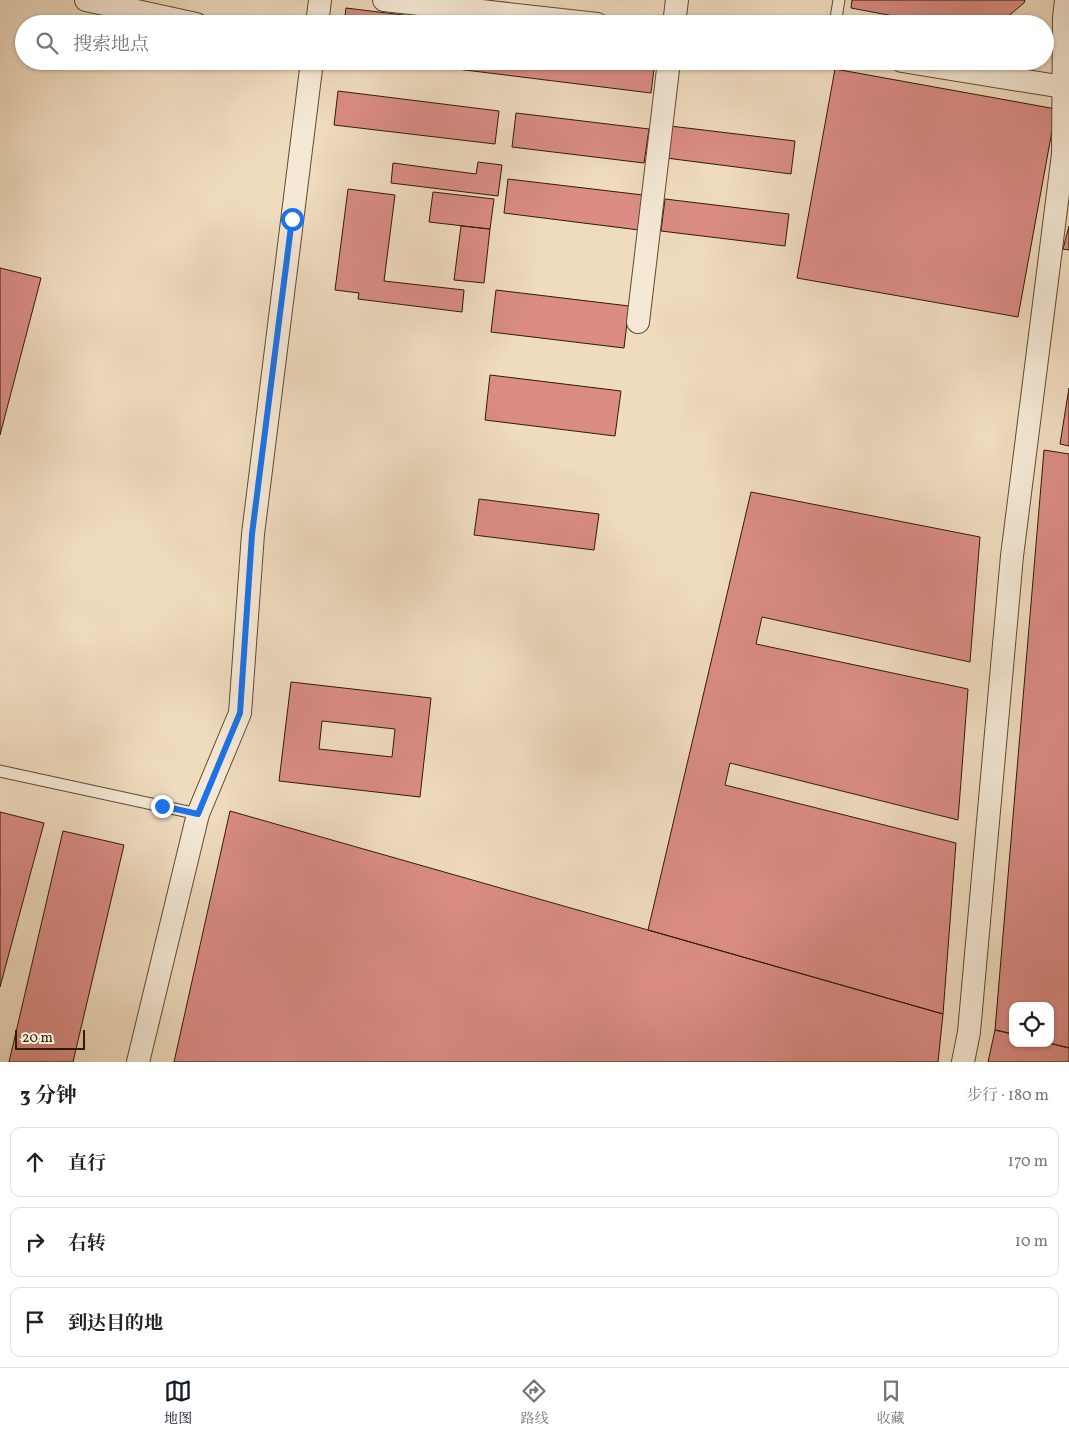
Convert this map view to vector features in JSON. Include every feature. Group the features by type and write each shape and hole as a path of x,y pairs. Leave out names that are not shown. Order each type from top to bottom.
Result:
{"street":[{"path":"86,0 155,15"},
{"path":"318,15 320,0"},
{"path":"384,0 517,15"},
{"path":"675,15 677,0"},
{"path":"963,1062 969,1032 1012,556 1064,154 1067,87 1064,18 1066,0"},
{"path":"138,1062 198,814 240,713 252,534 311,70"},
{"path":"638,322 668,70"},
{"path":"959,70 1067,87"}],"lane":[{"path":"836,15 839,0"},
{"path":"0,772 198,814"}],"building":[{"path":"852,0 1025,0 1010,15 888,15 851,8"},
{"path":"346,8 403,15 345,15"},
{"path":"465,70 654,70 651,93"},
{"path":"835,70 1056,109 1018,317 797,278"},
{"path":"338,91 499,111 495,144 334,125"},
{"path":"516,113 649,129 644,163 512,147"},
{"path":"670,126 795,141 791,174 666,158"},
{"path":"478,162 502,165 498,196 391,183 393,163 476,174"},
{"path":"508,179 643,195 639,230 504,213"},
{"path":"348,189 395,195 384,281 464,290 462,312 358,299 359,293 335,290"},
{"path":"433,192 494,199 490,229 429,222"},
{"path":"665,199 789,214 785,246 661,231"},
{"path":"461,226 490,229 484,283 454,280"},
{"path":"1069,226 1069,250 1063,249"},
{"path":"0,268 41,278 0,435"},
{"path":"496,290 629,306 624,348 491,332"},
{"path":"490,375 621,391 615,436 485,420"},
{"path":"1069,388 1069,446 1060,444"},
{"path":"1044,450 1069,454 1069,1048 1054,1044 1054,1002 1009,1002 1009,1033 995,1030"},
{"path":"751,492 980,537 970,662 762,617 756,644 968,689 958,820 730,763 725,785 956,843 943,1014 648,930"},
{"path":"479,499 599,514 594,550 474,535"},
{"path":"291,682 431,698 420,797 279,781","holes":["322,721 395,729 392,757 319,749"]},
{"path":"230,811 943,1014 938,1062 174,1062"},
{"path":"0,812 44,823 0,987"},
{"path":"63,831 124,845 73,1062 9,1062"},
{"path":"995,1030 1009,1033 1009,1047 1054,1047 1054,1044 1069,1048 1069,1062 988,1062"}],"route":[{"path":"162,806 198,814 240,713 252,534 292,219"}]}
